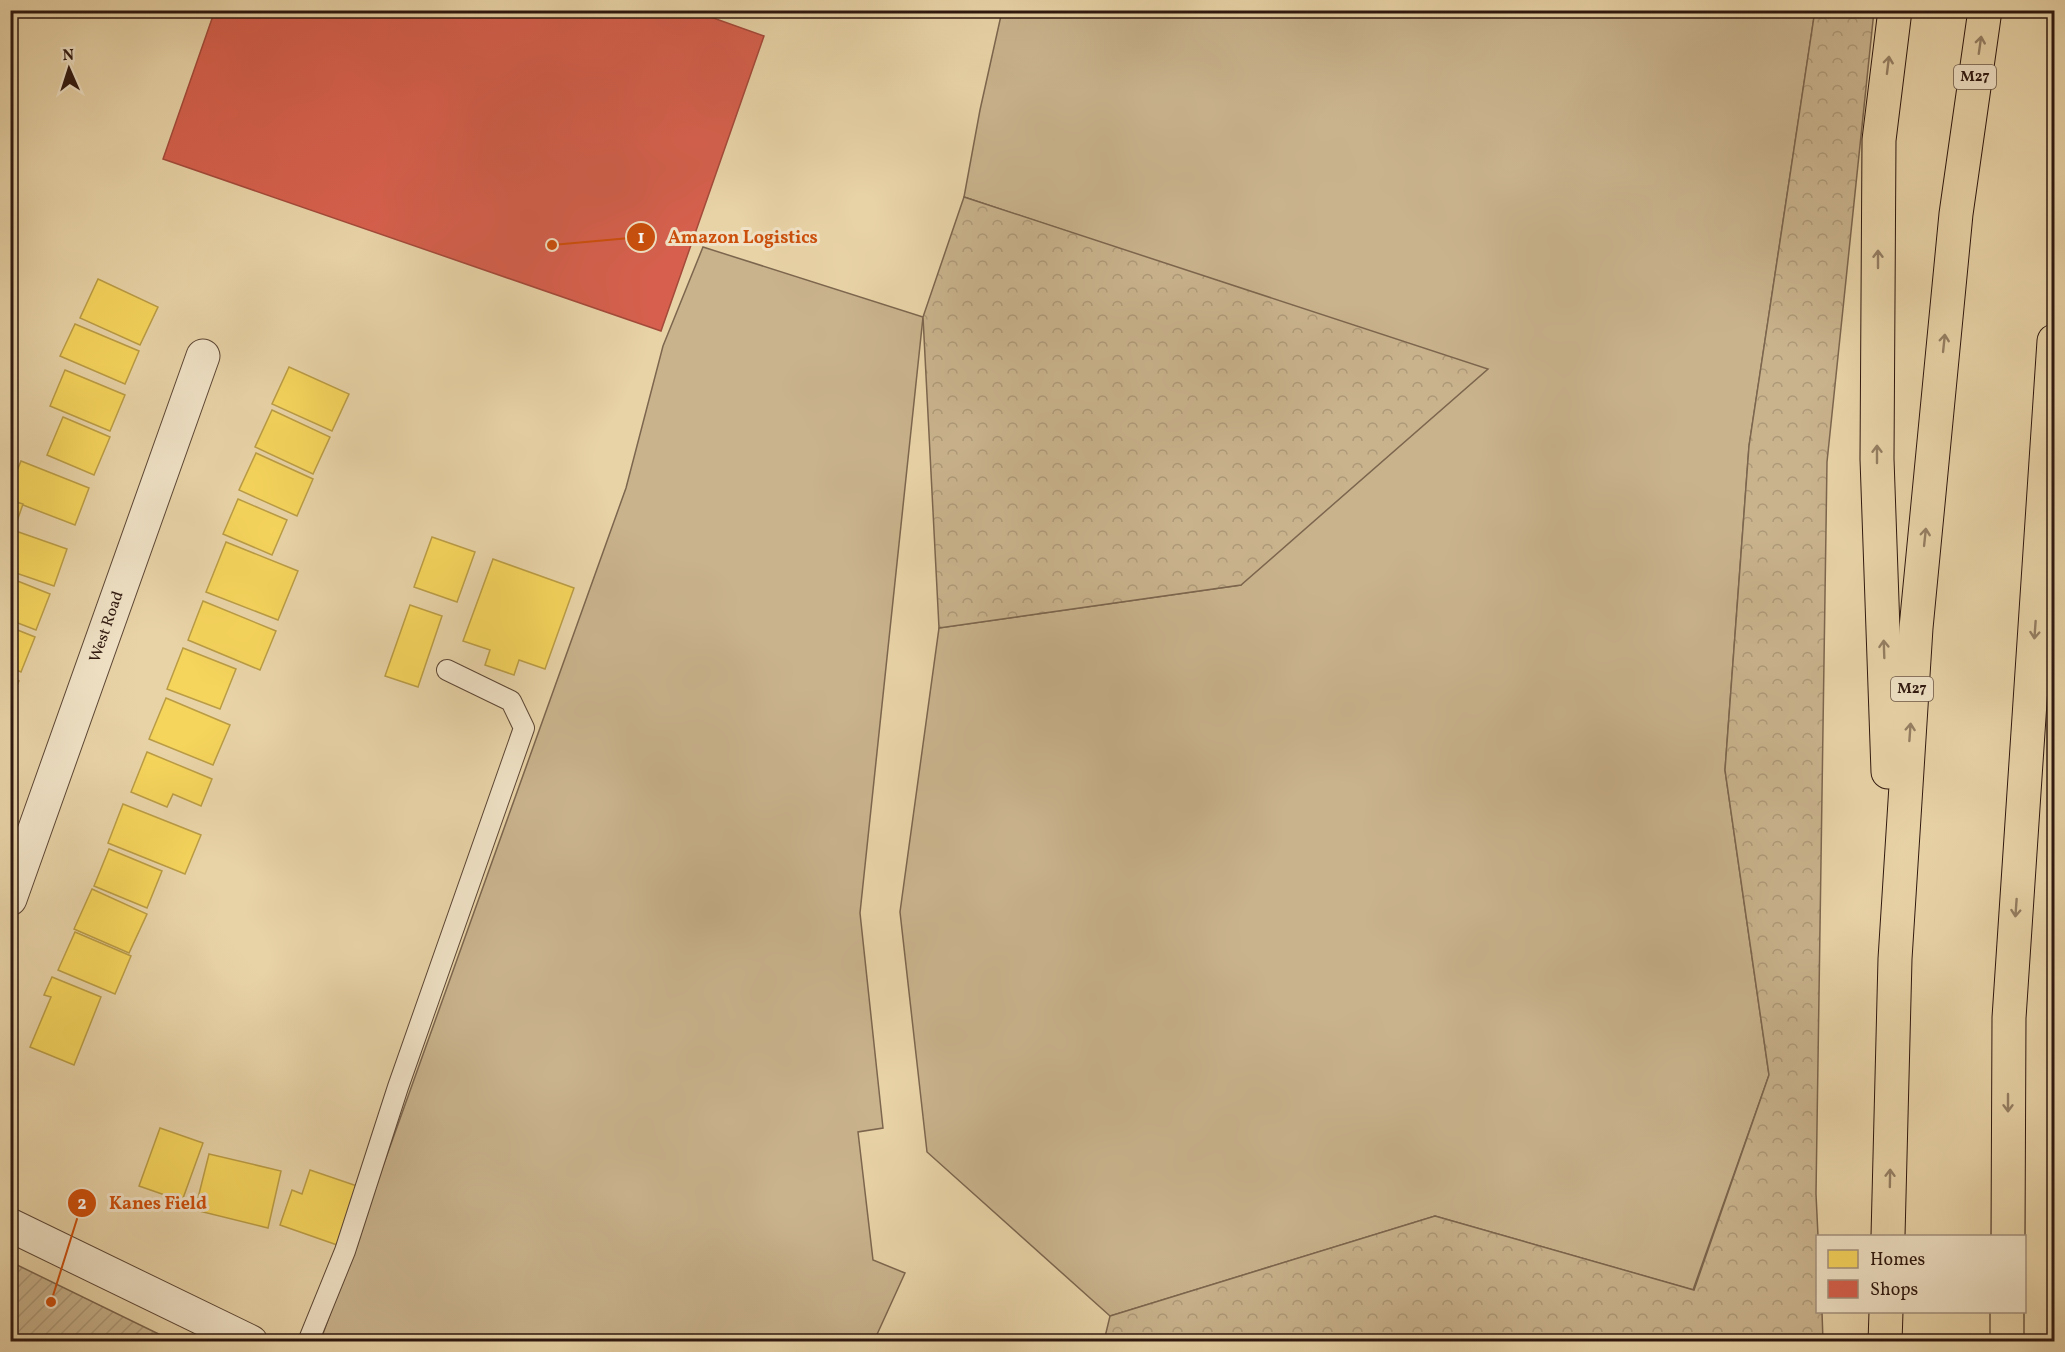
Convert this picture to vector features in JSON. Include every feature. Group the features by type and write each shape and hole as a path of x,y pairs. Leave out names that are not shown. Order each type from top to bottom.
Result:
{"highway":[{"name":"M27","path":"1895,10 1879,140 1877,459 1895,959"},
{"name":"M27","path":"1888,1235 1895,959 1916,628 1956,214 1985,10"},
{"path":"2008,1235 2009,1018 2055,341"},
{"path":"2019,858 2055,678"},
{"path":"1885,1341 1886,1313"},
{"path":"2007,1313 2007,1341"}],"street":[{"name":"West Road","path":"10,899 203,356"},
{"path":"10,1225 251,1341"}],"lane":[{"path":"308,1341 345,1251 398,1087 524,728 512,701 447,670"}],"green space":[{"path":"1815,10 1874,11 1827,462 1816,1194 1818,1235 1816,1235 1816,1313 1822,1313 1823,1341 1104,1341 1110,1316 1435,1216 1694,1290 1769,1075 1725,770 1749,446"},
{"path":"1002,11 1815,11 1749,446 1725,770 1769,1075 1693,1290 1435,1216 1110,1316 927,1152 900,912 939,628 1241,585 1408,345 964,197"},
{"path":"964,197 1488,369 1241,585 939,628 923,317"},
{"path":"703,247 923,317 860,913 883,1128 858,1132 873,1260 905,1273 874,1341 320,1342 626,488 663,346"},
{"path":"11,1262 173,1341 11,1341"}],"building: Homes":[{"path":"98,279 158,307 140,345 80,318"},
{"path":"75,324 139,351 125,384 60,356"},
{"path":"289,367 349,394 332,431 272,404"},
{"path":"65,370 125,395 110,431 50,406"},
{"path":"272,410 330,437 313,474 255,447"},
{"path":"63,417 110,437 94,475 47,455"},
{"path":"256,453 313,479 297,516 239,490"},
{"path":"21,461 89,488 75,525 10,500 10,488"},
{"path":"238,499 287,520 272,555 223,534"},
{"path":"10,500 23,504 15,527 10,525"},
{"path":"10,529 67,549 54,586 10,571"},
{"path":"432,537 475,552 457,602 414,587"},
{"path":"226,542 298,571 278,620 206,592"},
{"path":"493,559 574,588 545,669 519,660 514,675 485,665 490,650 463,641"},
{"path":"10,578 50,594 36,630 10,620"},
{"path":"203,601 276,631 260,670 188,640"},
{"path":"410,605 442,616 418,687 385,676"},
{"path":"10,627 35,637 21,672 10,667"},
{"path":"183,648 236,669 220,709 167,689"},
{"path":"10,677 19,681 10,702"},
{"path":"166,698 230,725 213,765 149,739"},
{"path":"147,752 212,779 201,806 173,794 167,807 131,792"},
{"path":"123,804 201,835 185,874 108,843"},
{"path":"109,849 162,871 147,908 94,886"},
{"path":"92,889 147,914 129,953 74,929"},
{"path":"75,932 131,956 115,994 58,970"},
{"path":"52,977 101,997 74,1065 30,1047 51,997 44,995"},
{"path":"160,1128 203,1143 182,1201 139,1186"},
{"path":"209,1154 281,1171 268,1228 195,1210"},
{"path":"310,1170 360,1187 340,1246 280,1225 292,1190 302,1194"}],"building: Shops":[{"path":"215,10 691,10 764,36 661,331 163,159"}],"place":[{"name":"Amazon Logistics","path":"552,245"},
{"name":"Kanes Field","path":"51,1302"}]}
